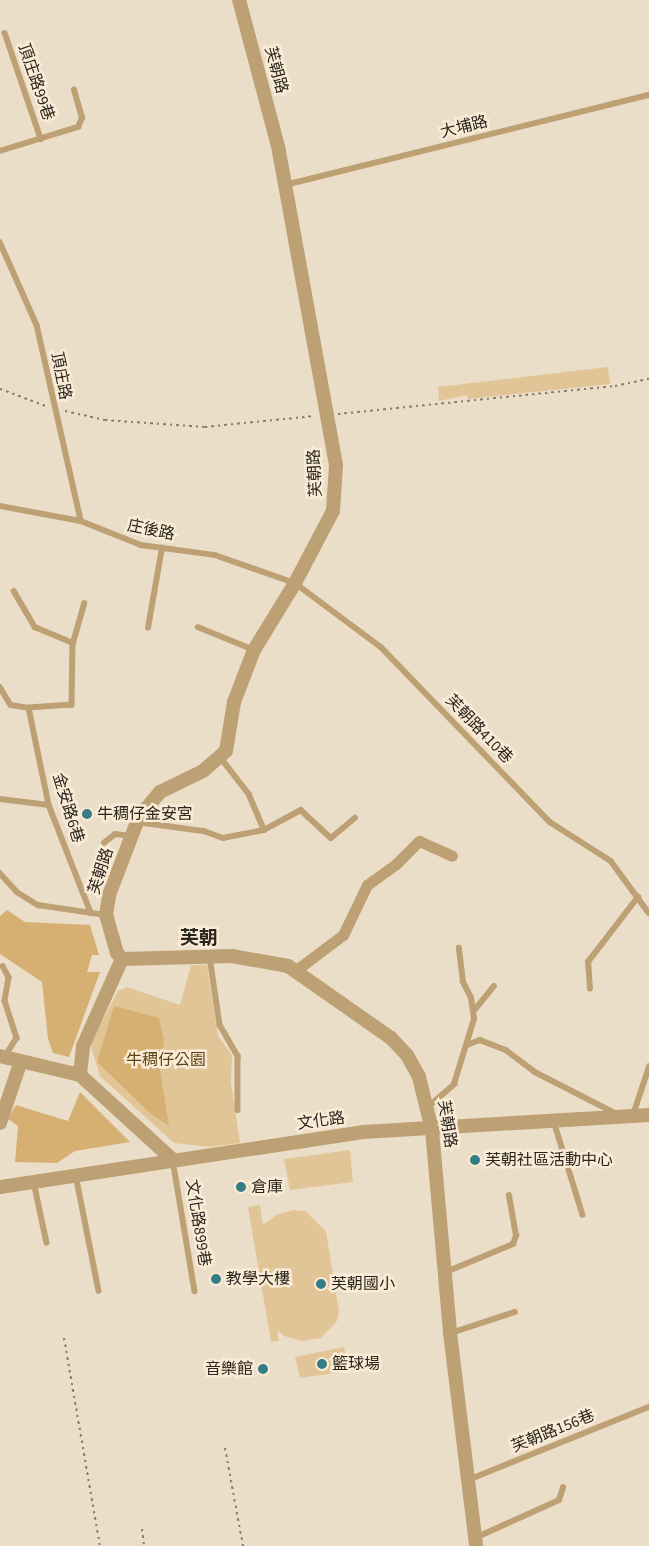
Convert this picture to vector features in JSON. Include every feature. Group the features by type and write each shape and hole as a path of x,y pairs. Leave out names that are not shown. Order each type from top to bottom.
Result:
{"street":[{"name":"芙朝路","path":"240,0 279,150 336,466 333,511 295,583 254,650 234,702 226,751 221,758 203,772 160,792 137,822 109,895 106,915 117,952 122,958 210,957 259,959 295,970 391,1038 407,1055 419,1077 428,1107 432,1130 450,1333 476,1542"},
{"path":"295,970 342,935 367,885 396,864 419,841 452,856"},
{"path":"80,1076 83,1046 122,958"},
{"path":"3,1057 80,1076 173,1160"},
{"path":"0,1123 21,1061"},
{"name":"文化路","path":"0,1187 364,1132 432,1130 649,1115"}],"lane":[{"name":"頂庄路99巷","path":"5,33 41,139"},
{"path":"0,151 78,127 82,118 74,90"},
{"name":"大埔路","path":"285,185 649,95"},
{"name":"頂庄路","path":"0,242 37,326 81,521"},
{"name":"庄後路","path":"0,506 81,521 124,540 162,548 215,555 295,583"},
{"path":"148,628 162,548"},
{"name":"芙朝路410巷","path":"295,583 381,647 550,822 611,861 649,913"},
{"path":"14,592 35,627 72,643"},
{"path":"0,687 11,705 30,708 72,705 72,643 84,604"},
{"path":"198,628 254,650"},
{"name":"金安路6巷","path":"30,708 50,805 91,913"},
{"path":"221,758 249,794 264,830"},
{"path":"0,799 50,805"},
{"path":"137,822 204,831 223,838 264,830 301,810 331,838 355,818"},
{"path":"104,843 115,834 132,836"},
{"path":"0,873 17,892 38,905 106,915"},
{"path":"590,989 588,962 638,898"},
{"path":"428,1107 454,1084 467,1045 473,1012 471,998 463,982 459,948"},
{"path":"210,957 220,1025 238,1056 238,1110"},
{"path":"3,966 9,978 5,1001 16,1038 3,1057"},
{"path":"473,1012 494,986"},
{"path":"467,1045 480,1040 506,1050 535,1072 628,1117 649,1067"},
{"path":"554,1121 583,1215"},
{"name":"文化路899巷","path":"173,1160 195,1291"},
{"path":"76,1174 100,1291"},
{"path":"34,1182 47,1243"},
{"path":"444,1273 513,1244 516,1236 508,1196"},
{"path":"450,1333 515,1312"},
{"name":"芙朝路156巷","path":"468,1480 649,1407"},
{"path":"476,1542 559,1500 563,1488"}],"path":[{"path":"64,1338 100,1546"},
{"path":"225,1448 243,1546"},
{"path":"142,1529 144,1546"}],"green space":[{"path":"608,367 610,384 468,399 467,395 439,401 438,387"},
{"name":"牛稠仔公園","path":"191,965 207,965 218,1036 232,1055 231,1082 240,1143 210,1147 174,1143 100,1076 90,1044 118,991 127,987 180,1005"},
{"path":"350,1150 353,1182 290,1190 284,1159"},
{"path":"260,1205 263,1225 276,1215 293,1210 305,1211 326,1231 339,1312 337,1321 321,1338 302,1341 284,1336 277,1330 279,1341 271,1342 248,1207"},
{"name":"籃球場","path":"344,1347 349,1371 300,1378 295,1357"}],"shaded area":[{"path":"7,910 25,922 90,925 99,955 92,955 87,972 100,972 69,1057 53,1053 48,1039 42,982 0,954 0,916"},
{"path":"114,1006 159,1018 164,1041 160,1070 169,1126 151,1114 97,1062"},
{"path":"80,1092 130,1142 75,1151 57,1163 15,1162 18,1126 8,1119 16,1105 68,1121"}],"place":[{"name":"牛稠仔金安宮","path":"87,814"},
{"name":"芙朝社區活動中心","path":"475,1160"},
{"name":"倉庫","path":"241,1187"},
{"name":"教學大樓","path":"216,1279"},
{"name":"芙朝國小","path":"321,1284"},
{"name":"籃球場","path":"322,1364"},
{"name":"音樂館","path":"263,1369"}],"district":[{"name":"芙朝","path":"199,939"}]}
